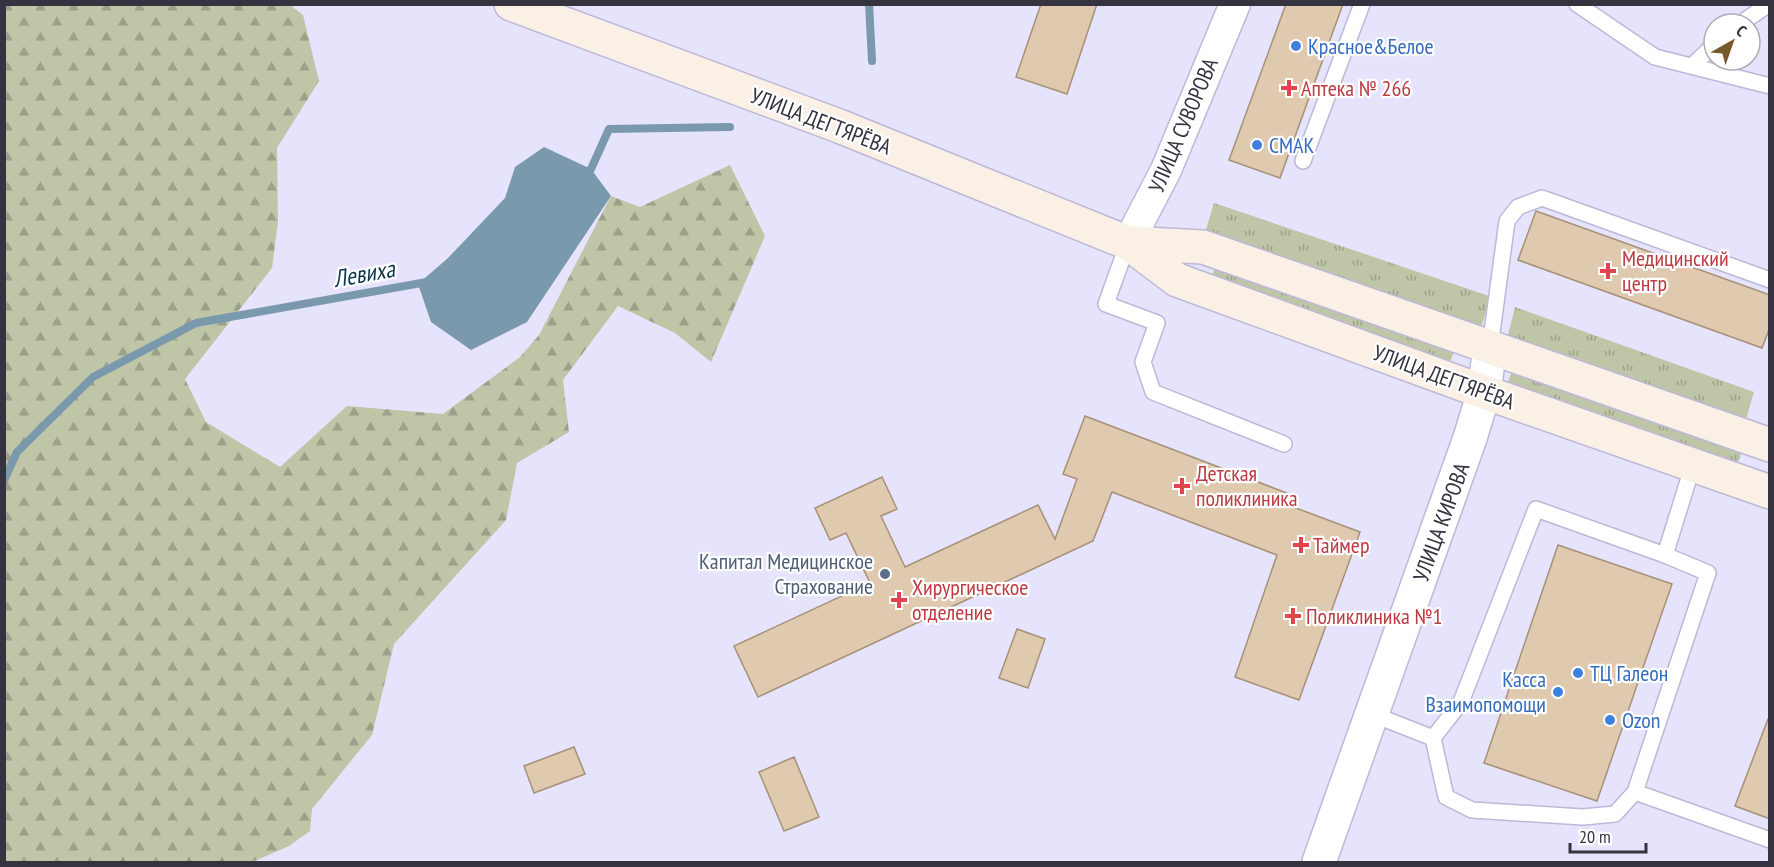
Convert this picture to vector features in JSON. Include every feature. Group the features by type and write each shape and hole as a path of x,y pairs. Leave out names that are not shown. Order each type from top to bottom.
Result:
{"main road":[{"name":"УЛИЦА ДЕГТЯРЁВА","path":"511,4 839,126 1128,243 1177,280 1484,392 1770,492"},
{"name":"УЛИЦА ДЕГТЯРЁВА","path":"1128,243 1203,247 1770,445"}],"street":[{"name":"УЛИЦА СУВОРОВА","path":"1128,243 1166,170 1235,4"},
{"name":"УЛИЦА КИРОВА","path":"1319,862 1470,438 1484,392 1491,347"}],"lane":[{"path":"1303,161 1362,4"},
{"path":"1576,4 1655,57 1693,65 1770,87"},
{"path":"1693,65 1702,56"},
{"path":"1491,347 1508,221 1518,207 1542,198 1770,280"},
{"path":"1128,243 1106,304 1157,323 1143,362 1153,392 1284,444"},
{"path":"1665,555 1693,465"},
{"path":"1536,509 1665,555 1708,573 1635,792 1615,814 1583,817 1472,810 1446,797 1434,738 1461,702 1536,509"},
{"path":"1372,714 1434,738"},
{"path":"1635,792 1770,840"}],"green space":[{"path":"5,5 290,5 303,15 319,81 277,148 278,222 272,268 185,379 206,422 280,467 347,406 443,414 520,357 539,335 611,196 640,207 730,165 765,236 711,362 675,333 618,306 563,380 569,432 517,463 506,520 394,644 372,735 312,809 310,831 289,846 252,862 5,862"},
{"path":"1214,203 1492,297 1480,329 1205,233"},
{"path":"1215,267 1454,351 1450,363 1211,280"},
{"path":"1515,307 1754,392 1745,423 1507,339"},
{"path":"1512,371 1742,451 1737,464 1507,384"}],"water":[{"path":"544,147 591,169 611,196 527,322 471,350 431,322 418,284 448,258 505,198 515,167"}],"building":[{"path":"1041,4 1097,4 1067,94 1016,77"},
{"path":"1286,4 1343,4 1280,178 1229,160"},
{"path":"1536,211 1770,295 1770,327 1762,348 1518,260"},
{"path":"1085,416 1292,495 1288,505 1360,532 1299,700 1235,677 1277,555 1112,492 1093,541 758,697 734,646 870,583 846,533 830,540 815,508 882,477 897,509 881,516 905,567 1038,505 1055,539 1077,479 1063,474"},
{"name":"ТЦ Галеон","path":"1558,545 1672,584 1597,801 1484,763"},
{"path":"1017,629 1045,639 1028,688 999,678"},
{"path":"1768,719 1770,720 1770,819 1735,806"},
{"path":"574,747 585,774 534,793 524,766"},
{"path":"794,757 819,817 784,831 759,772"}],"waterway":[{"name":"Левиха","path":"869,4 872,61"},
{"name":"Левиха","path":"584,175 591,169 609,129 730,127"},
{"name":"Левиха","path":"4,480 17,452 93,377 196,323 427,282"}],"place":[{"name":"Красное&Белое","path":"1296,46"},
{"name":"Аптека № 266","path":"1289,88"},
{"name":"СМАК","path":"1257,145"},
{"name":"Медицинский центр","path":"1608,271"},
{"name":"Детская поликлиника","path":"1182,486"},
{"name":"Таймер","path":"1301,545"},
{"name":"Капитал Медицинское Страхование","path":"885,574"},
{"name":"Хирургическое отделение","path":"899,600"},
{"name":"Поликлиника №1","path":"1293,616"},
{"name":"ТЦ Галеон","path":"1578,673"},
{"name":"Касса Взаимопомощи","path":"1558,692"},
{"name":"Ozon","path":"1610,720"}]}
